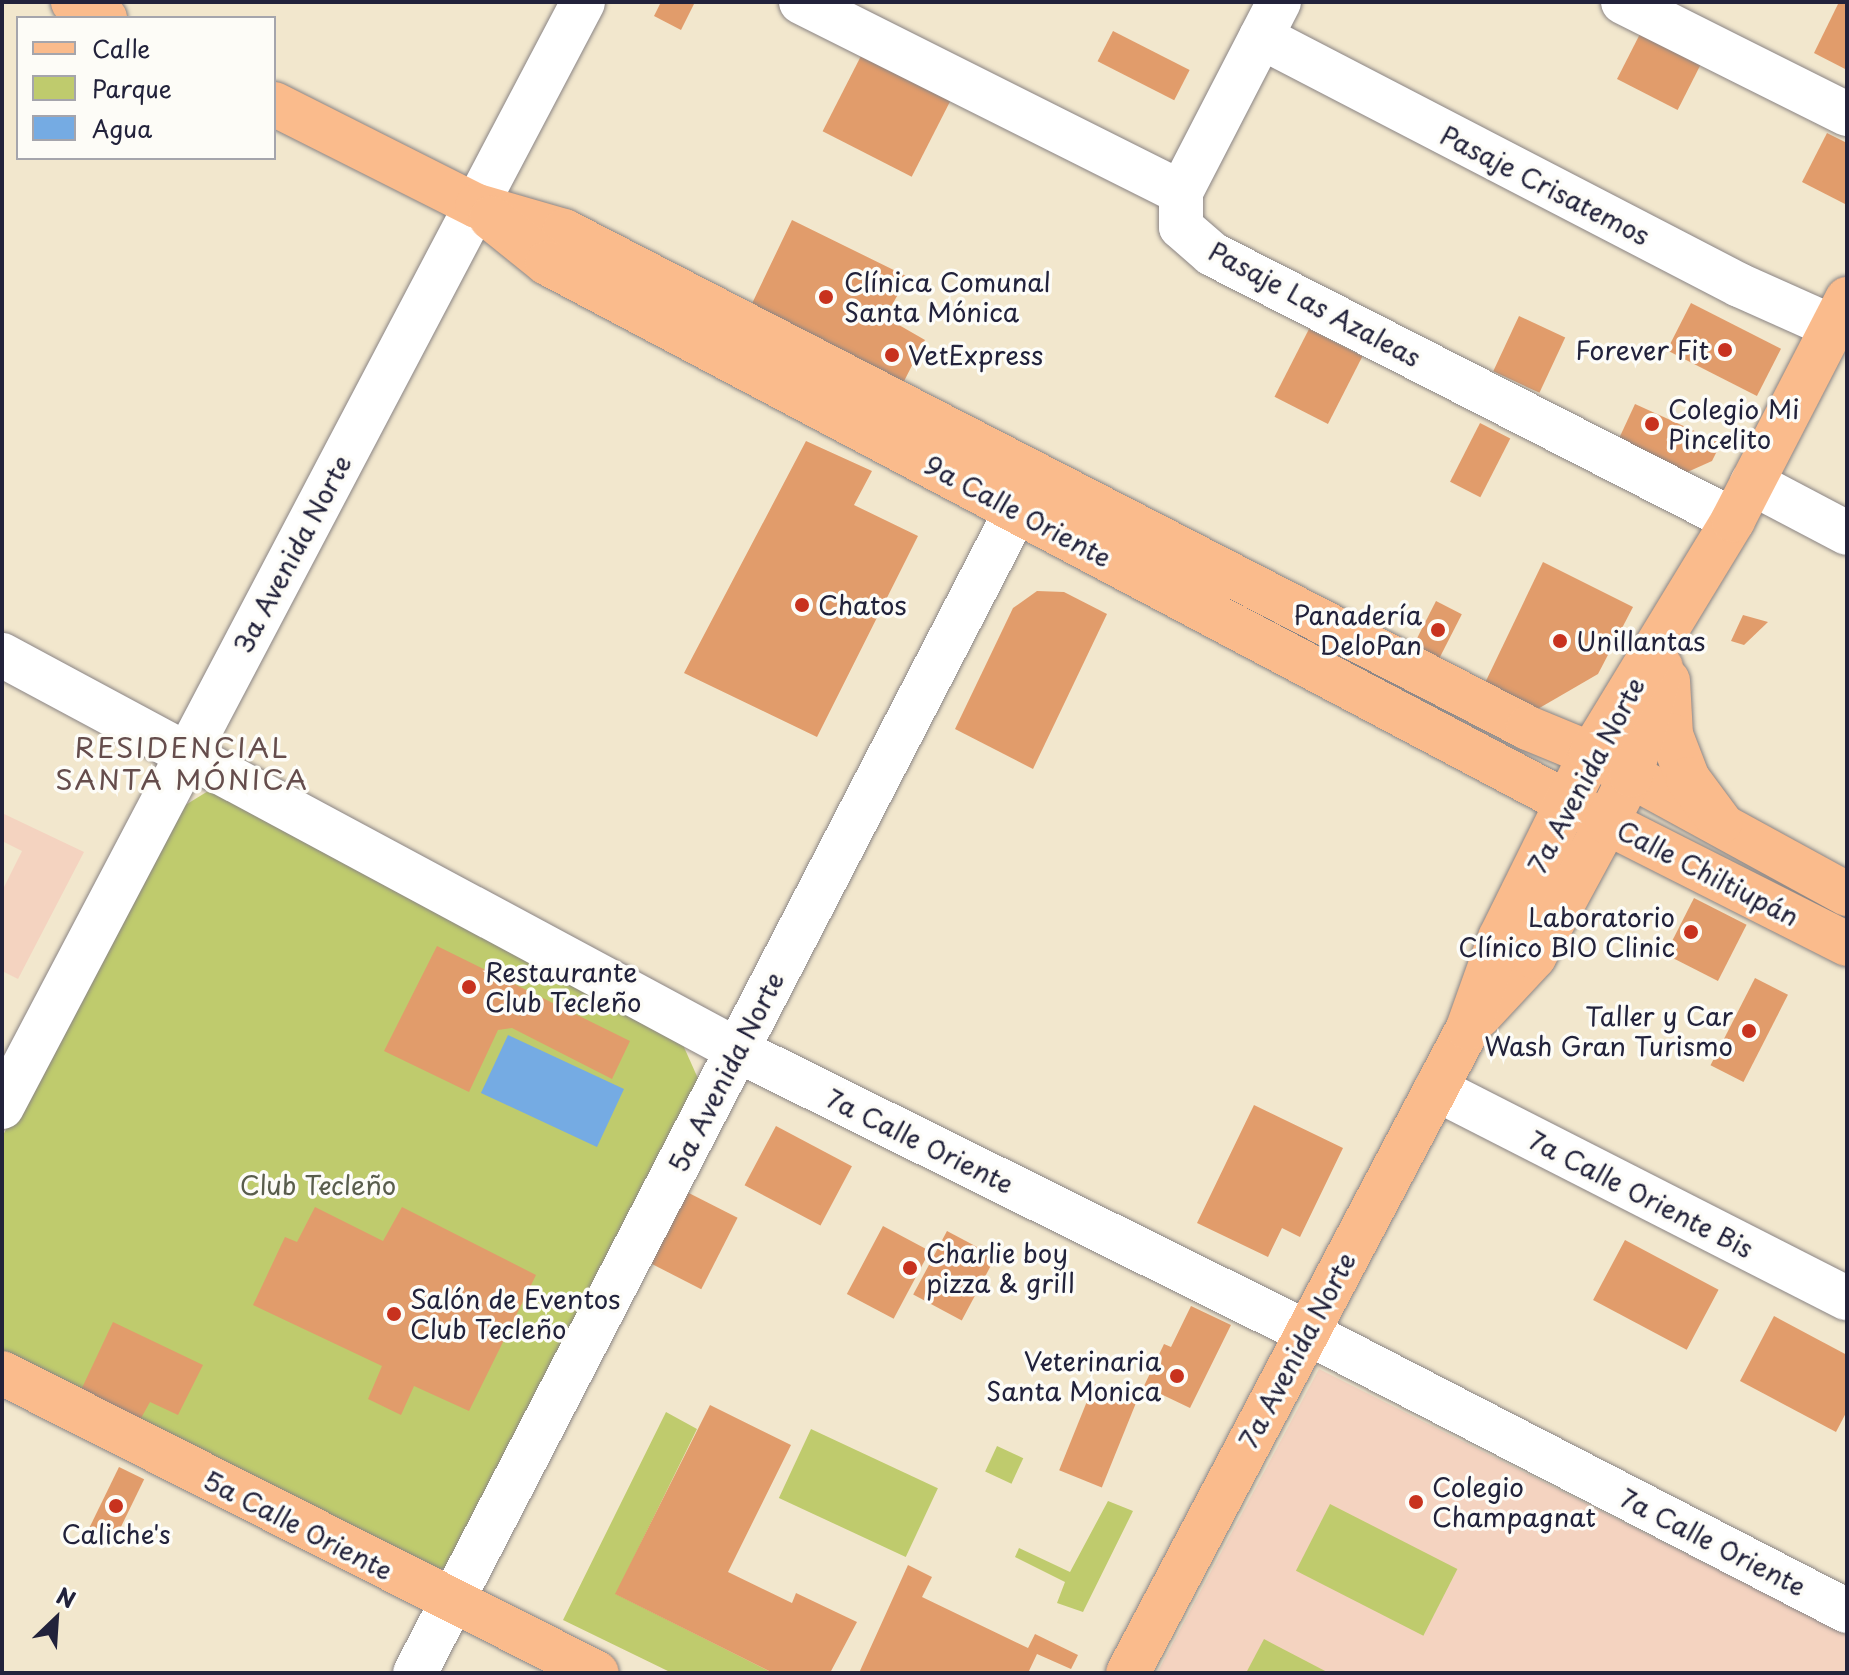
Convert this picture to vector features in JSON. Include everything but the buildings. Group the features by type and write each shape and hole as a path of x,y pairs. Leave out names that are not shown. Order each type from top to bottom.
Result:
{"main road":[{"path":"73,2 101,16"},
{"name":"9a Calle Oriente","path":"276,105 477,206 564,231 1036,471 1528,728 1591,754"},
{"name":"9a Calle Oriente","path":"477,206 547,263 1568,803"},
{"name":"7a Avenida Norte","path":"1128,1673 1468,1028 1500,938 1591,754 1742,502 1840,313"},
{"path":"1528,728 1579,715 1598,703 1630,673 1676,615"},
{"path":"1676,615 1666,695 1671,735 1688,779 1726,830"},
{"name":"7a Avenida Norte","path":"1468,1028 1534,957 1631,775 1676,615"},
{"name":"Calle Chiltiupán","path":"1591,754 1847,894"},
{"name":"Calle Chiltiupán","path":"1568,803 1847,944"},
{"name":"5a Calle Oriente","path":"2,1373 451,1604 597,1673"}],"street":[{"name":"3a Avenida Norte","path":"2,1107 583,2"},
{"path":"801,2 1181,192 1274,11"},
{"path":"1623,2 1847,114"},
{"name":"Pasaje Crisatemos","path":"1274,11 1739,285 1840,313"},
{"name":"Pasaje Las Azaleas","path":"1181,192 1181,227 1212,254 1742,502 1847,533"},
{"name":"5a Avenida Norte","path":"415,1673 1036,471"},
{"name":"7a Calle Oriente","path":"2,655 737,1050 1306,1332 1847,1611"},
{"name":"7a Calle Oriente Bis","path":"1436,1089 1847,1298"}],"shaded area":[{"path":"2,813 84,852 18,979 2,971 2,891 22,851 2,841"},
{"name":"Colegio Champagnat","path":"1319,1369 1847,1635 1847,1673 1157,1673"}],"green space":[{"name":"Club Tecleño","path":"218,785 675,1027 704,1092 461,1563 421,1575 2,1366 2,1137 174,812"},
{"path":"666,1412 697,1429 616,1594 773,1673 672,1673 563,1620"},
{"path":"811,1429 938,1488 906,1557 779,1498"},
{"path":"997,1446 1023,1458 1011,1484 985,1471"},
{"path":"1108,1501 1133,1511 1083,1612 1057,1603 1065,1582 1015,1557 1019,1548 1070,1572"},
{"path":"1330,1504 1457,1569 1423,1636 1296,1571"},
{"path":"1264,1639 1329,1673 1246,1673"}],"water":[{"path":"508,1035 624,1089 597,1147 481,1093"}],"place":[{"name":"Clínica Comunal Santa Mónica","path":"826,297"},
{"name":"Forever Fit","path":"1725,350"},
{"name":"VetExpress","path":"892,355"},
{"name":"Colegio Mi Pincelito","path":"1652,424"},
{"name":"Chatos","path":"802,605"},
{"name":"Panadería DeloPan","path":"1438,630"},
{"name":"Unillantas","path":"1560,641"},
{"name":"Laboratorio Clínico BIO Clinic","path":"1691,932"},
{"name":"Restaurante Club Tecleño","path":"469,987"},
{"name":"Taller y Car Wash Gran Turismo","path":"1749,1031"},
{"name":"Charlie boy pizza & grill","path":"910,1268"},
{"name":"Salón de Eventos Club Tecleño","path":"394,1314"},
{"name":"Veterinaria Santa Monica","path":"1177,1376"},
{"name":"Colegio Champagnat","path":"1416,1502"},
{"name":"Caliche's","path":"116,1506"}],"district":[{"name":"RESIDENCIAL SANTA MÓNICA","path":"182,763"}]}
